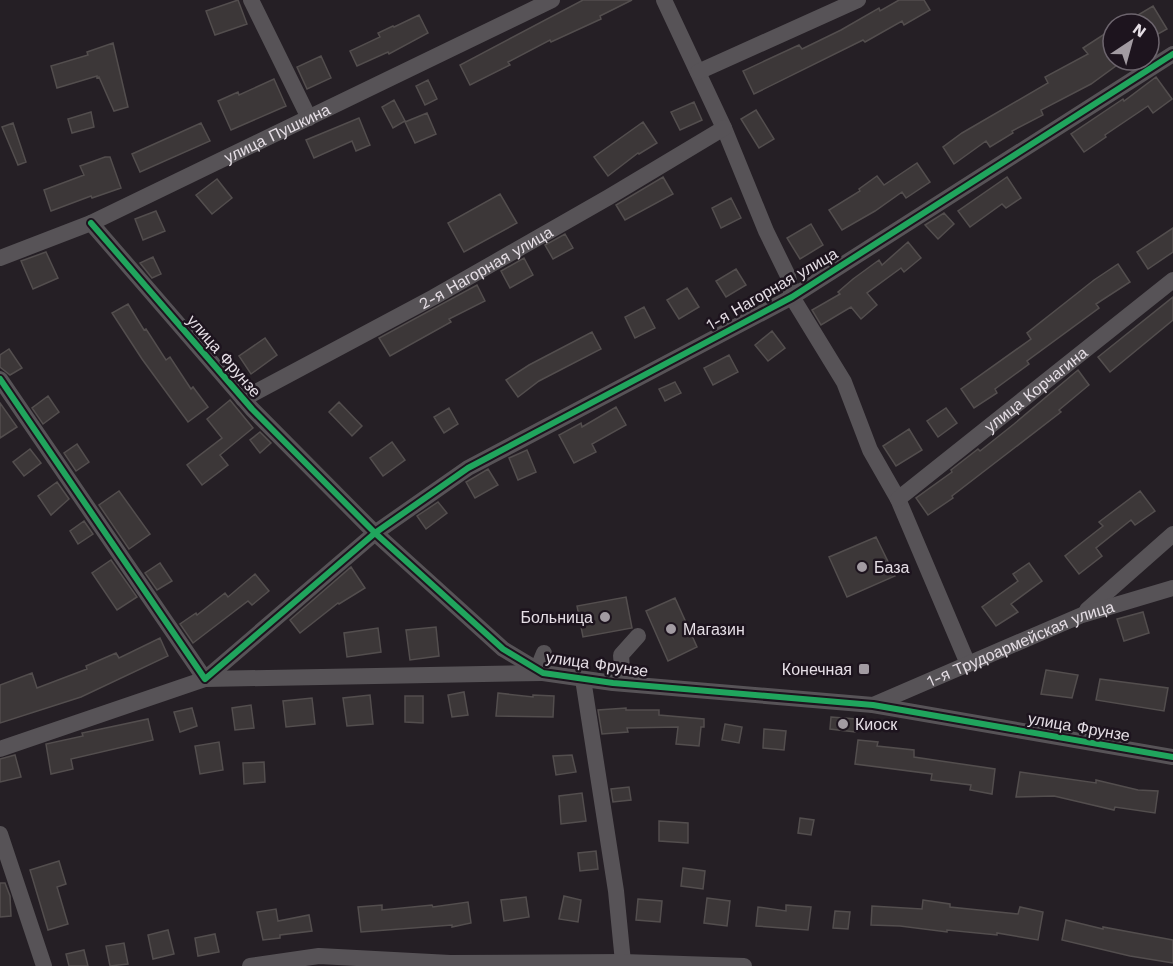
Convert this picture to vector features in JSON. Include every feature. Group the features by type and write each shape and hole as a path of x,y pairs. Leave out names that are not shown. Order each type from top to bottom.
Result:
{"street":[{"path":"251,0 309,118"},
{"name":"улица Пушкина","path":"0,258 91,223 552,0"},
{"path":"664,0 724,128 766,231 788,276 792,297 844,382 870,450 898,499 968,664"},
{"path":"698,72 858,0"},
{"name":"1-я Нагорная улица","path":"205,679 375,533 468,468 792,297 1173,54"},
{"name":"2-я Нагорная улица","path":"243,399 434,297 724,128"},
{"name":"улица Фрунзе","path":"91,223 243,399 375,533 503,649 540,671"},
{"name":"улица Корчагина","path":"898,499 1173,280"},
{"path":"0,379 205,679"},
{"path":"1082,615 1173,534"},
{"name":"1-я Трудоармейская улица","path":"873,705 1082,615 1173,588"},
{"path":"623,684 621,655 638,636"},
{"path":"540,671 544,653"},
{"name":"улица Фрунзе","path":"0,749 205,679 540,671 623,684 873,705 1173,757"},
{"path":"583,679 616,891 623,962"},
{"path":"0,834 44,966"},
{"path":"250,966 319,956 449,965 623,962 744,966"}],"building":[{"path":"238,0 247,24 215,35 206,11"},
{"path":"583,0 632,0 600,16 601,19 551,42 550,40 508,62 510,65 470,85 460,65"},
{"path":"899,0 924,0 930,10 904,25 902,21 865,42 863,40 754,94 743,71 799,45 802,49 879,8 880,11"},
{"path":"1153,6 1157,12 1143,12"},
{"path":"419,15 428,33 389,54 388,52 357,66 350,51 380,37 378,33"},
{"path":"1161,19 1167,29 1161,32"},
{"path":"1101,36 1101,72 1108,72 1091,84 1041,110 1043,115 1012,131 1013,133 990,147 986,141 954,164 943,147 962,133 1048,83 1045,77 1088,54 1083,48"},
{"path":"113,43 128,107 114,111 97,76 57,88 51,66 88,55 87,52"},
{"path":"321,56 331,78 307,89 297,67"},
{"path":"1156,77 1172,99 1153,113 1148,106 1084,152 1071,134 1123,99 1124,101"},
{"path":"274,79 286,106 231,130 218,101 238,92 239,95"},
{"path":"428,80 437,99 425,105 416,86"},
{"path":"394,100 405,121 393,128 382,107"},
{"path":"694,102 702,120 680,130 671,112"},
{"path":"756,110 774,139 759,148 741,119"},
{"path":"91,112 94,127 72,133 68,119"},
{"path":"427,113 436,134 415,143 405,122"},
{"path":"359,118 370,145 356,151 352,141 314,158 306,140"},
{"path":"643,122 657,143 638,153 608,176 594,157"},
{"path":"13,123 26,162 18,165 2,127"},
{"path":"201,123 210,141 140,172 132,154"},
{"path":"110,157 121,188 51,211 44,190 84,175 80,166"},
{"path":"917,163 930,182 906,198 902,192 842,230 829,210 860,191 859,189 877,176 884,185"},
{"path":"663,177 673,194 625,220 616,205"},
{"path":"1007,177 1021,198 1006,208 1002,204 970,227 958,211"},
{"path":"217,179 232,198 212,214 196,195"},
{"path":"500,194 517,223 464,252 448,223"},
{"path":"731,198 741,218 721,228 712,208"},
{"path":"156,211 165,231 143,240 135,219"},
{"path":"944,213 954,224 938,239 925,225"},
{"path":"811,224 823,245 800,259 787,238"},
{"path":"1173,228 1173,252 1148,269 1137,252"},
{"path":"565,234 573,248 553,259 545,245"},
{"path":"908,242 921,258 904,272 901,268 867,293 877,305 861,319 851,307 821,325 812,310 840,294 838,292 879,260 882,265"},
{"path":"46,252 58,278 33,289 21,261"},
{"path":"153,257 161,274 152,278 140,263"},
{"path":"524,258 533,275 510,288 501,271"},
{"path":"1118,264 1130,282 1096,304 1099,308 1027,361 1029,364 995,389 997,393 974,408 961,389 1031,339 1027,333"},
{"path":"736,269 746,285 726,297 716,281"},
{"path":"477,285 485,301 449,319 451,322 390,356 379,338"},
{"path":"687,288 699,307 679,319 667,300"},
{"path":"1173,297 1173,320 1110,372 1098,357"},
{"path":"128,304 166,360 170,357 191,389 193,387 208,407 188,422 112,313"},
{"path":"644,307 655,328 635,338 625,317"},
{"path":"772,331 785,348 768,361 755,345"},
{"path":"592,332 601,349 539,381 518,397 506,380 529,365"},
{"path":"265,338 277,355 251,374 239,356"},
{"path":"9,349 22,368 10,375 0,367 0,355"},
{"path":"729,355 738,372 713,385 704,368"},
{"path":"1078,370 1089,385 1059,410 1061,412 952,496 953,498 928,515 916,498 952,472 951,470 978,449 980,451"},
{"path":"675,382 681,393 665,401 659,389"},
{"path":"48,396 59,412 43,424 32,408"},
{"path":"230,400 253,428 220,455 228,465 202,485 187,465 222,438 207,419"},
{"path":"339,402 362,426 352,436 329,412"},
{"path":"0,403 17,427 0,438"},
{"path":"616,407 626,425 592,444 596,452 574,463 559,435 581,423 582,427"},
{"path":"449,408 458,424 444,433 434,417"},
{"path":"946,408 957,423 938,437 927,421"},
{"path":"909,429 922,450 896,466 883,446"},
{"path":"260,432 271,443 260,453 250,440"},
{"path":"392,442 405,460 383,476 370,458"},
{"path":"77,444 89,462 76,471 64,453"},
{"path":"30,449 41,463 24,476 13,462"},
{"path":"527,450 536,472 518,480 509,458"},
{"path":"488,469 498,485 475,498 466,482"},
{"path":"57,482 69,499 51,515 38,496"},
{"path":"119,491 150,534 129,549 99,505"},
{"path":"1140,491 1155,511 1135,525 1131,520 1096,548 1102,556 1079,574 1065,556 1103,526 1099,522"},
{"path":"438,502 447,513 426,529 417,516"},
{"path":"84,521 93,534 78,544 70,531"},
{"name":"База","path":"876,537 895,576 847,597 829,557"},
{"path":"111,560 137,597 117,610 92,573"},
{"path":"160,563 172,581 157,590 145,573"},
{"path":"1029,563 1042,581 1011,604 1018,612 996,626 982,607 1018,581 1013,574"},
{"path":"351,567 365,588 338,603 300,633 290,620"},
{"path":"255,574 269,591 252,605 248,601 193,643 180,624 196,613 197,615 225,593 228,597"},
{"name":"Больница","path":"626,597 632,628 583,637 577,606"},
{"name":"Магазин","path":"675,598 697,647 668,661 646,611"},
{"path":"1143,612 1149,633 1124,641 1117,619"},
{"path":"436,627 439,656 410,660 406,630"},
{"path":"378,628 381,652 347,657 344,633"},
{"path":"160,638 168,656 81,697 0,723 0,685 32,673 37,688 87,669 86,666 116,653 119,658"},
{"path":"1046,670 1078,675 1072,698 1041,694"},
{"path":"1100,679 1168,688 1164,711 1096,700"},
{"path":"464,692 468,715 452,717 448,695"},
{"path":"498,693 533,697 533,695 554,696 553,717 496,716"},
{"path":"370,695 373,724 347,726 343,698"},
{"path":"405,696 423,696 423,723 405,722"},
{"path":"312,698 315,724 286,727 283,701"},
{"path":"251,705 254,728 235,730 232,708"},
{"path":"192,708 197,726 180,732 174,712"},
{"path":"626,708 626,710 659,710 659,715 704,719 699,746 676,744 678,727 627,728 628,732 602,734 598,710"},
{"name":"Киоск","path":"831,717 856,719 855,732 830,729"},
{"path":"148,719 153,740 71,759 73,769 51,774 46,744 83,736 82,733"},
{"path":"725,724 742,727 739,743 722,740"},
{"path":"764,729 786,731 784,750 763,748"},
{"path":"858,740 878,742 877,746 914,750 914,757 995,769 992,794 970,790 971,785 931,780 932,774 855,764"},
{"path":"219,742 223,770 200,774 195,746"},
{"path":"15,755 21,777 0,782 0,759"},
{"path":"572,755 576,772 556,775 553,756"},
{"path":"264,762 265,782 244,784 243,763"},
{"path":"1020,772 1096,783 1096,780 1138,790 1158,791 1155,813 1115,807 1114,810 1054,796 1016,797"},
{"path":"629,787 631,800 613,802 611,789"},
{"path":"582,793 586,821 561,824 559,796"},
{"path":"800,818 814,820 811,835 798,833"},
{"path":"659,821 688,823 688,843 659,841"},
{"path":"596,851 598,869 580,871 578,853"},
{"path":"59,861 66,884 57,887 68,924 48,930 30,870"},
{"path":"683,868 705,871 703,889 681,886"},
{"path":"0,883 5,883 10,896 11,916 0,917"},
{"path":"564,896 581,900 578,922 559,919"},
{"path":"526,897 529,917 504,921 501,900"},
{"path":"707,898 730,901 727,926 704,923"},
{"path":"638,899 662,901 660,922 636,920"},
{"path":"923,900 950,904 950,907 1018,914 1020,907 1043,912 1038,940 997,933 997,935 947,930 947,932 871,925 872,906 922,909"},
{"path":"468,902 471,923 452,927 452,925 361,932 358,907 382,905 382,910"},
{"path":"786,905 811,907 808,930 756,926 758,907 786,911"},
{"path":"276,909 278,921 309,915 312,931 280,935 280,938 263,940 257,912"},
{"path":"835,911 850,912 848,929 833,928"},
{"path":"1066,920 1103,929 1103,927 1173,940 1173,963 1130,956 1062,940"},
{"path":"168,930 174,954 153,959 148,935"},
{"path":"215,934 219,952 198,956 195,938"},
{"path":"124,943 128,964 110,966 106,946"},
{"path":"84,950 88,966 69,966 66,954"}],"cycle path":[{"path":"0,379 205,679 375,533 468,468 792,297 1173,54"},
{"path":"91,223 252,409 375,533 503,649 543,673 613,683 873,705 1173,757"}],"place":[{"name":"База","path":"862,567"},
{"name":"Больница","path":"605,617"},
{"name":"Магазин","path":"671,629"},
{"name":"Конечная","path":"864,669"},
{"name":"Киоск","path":"843,724"}]}
